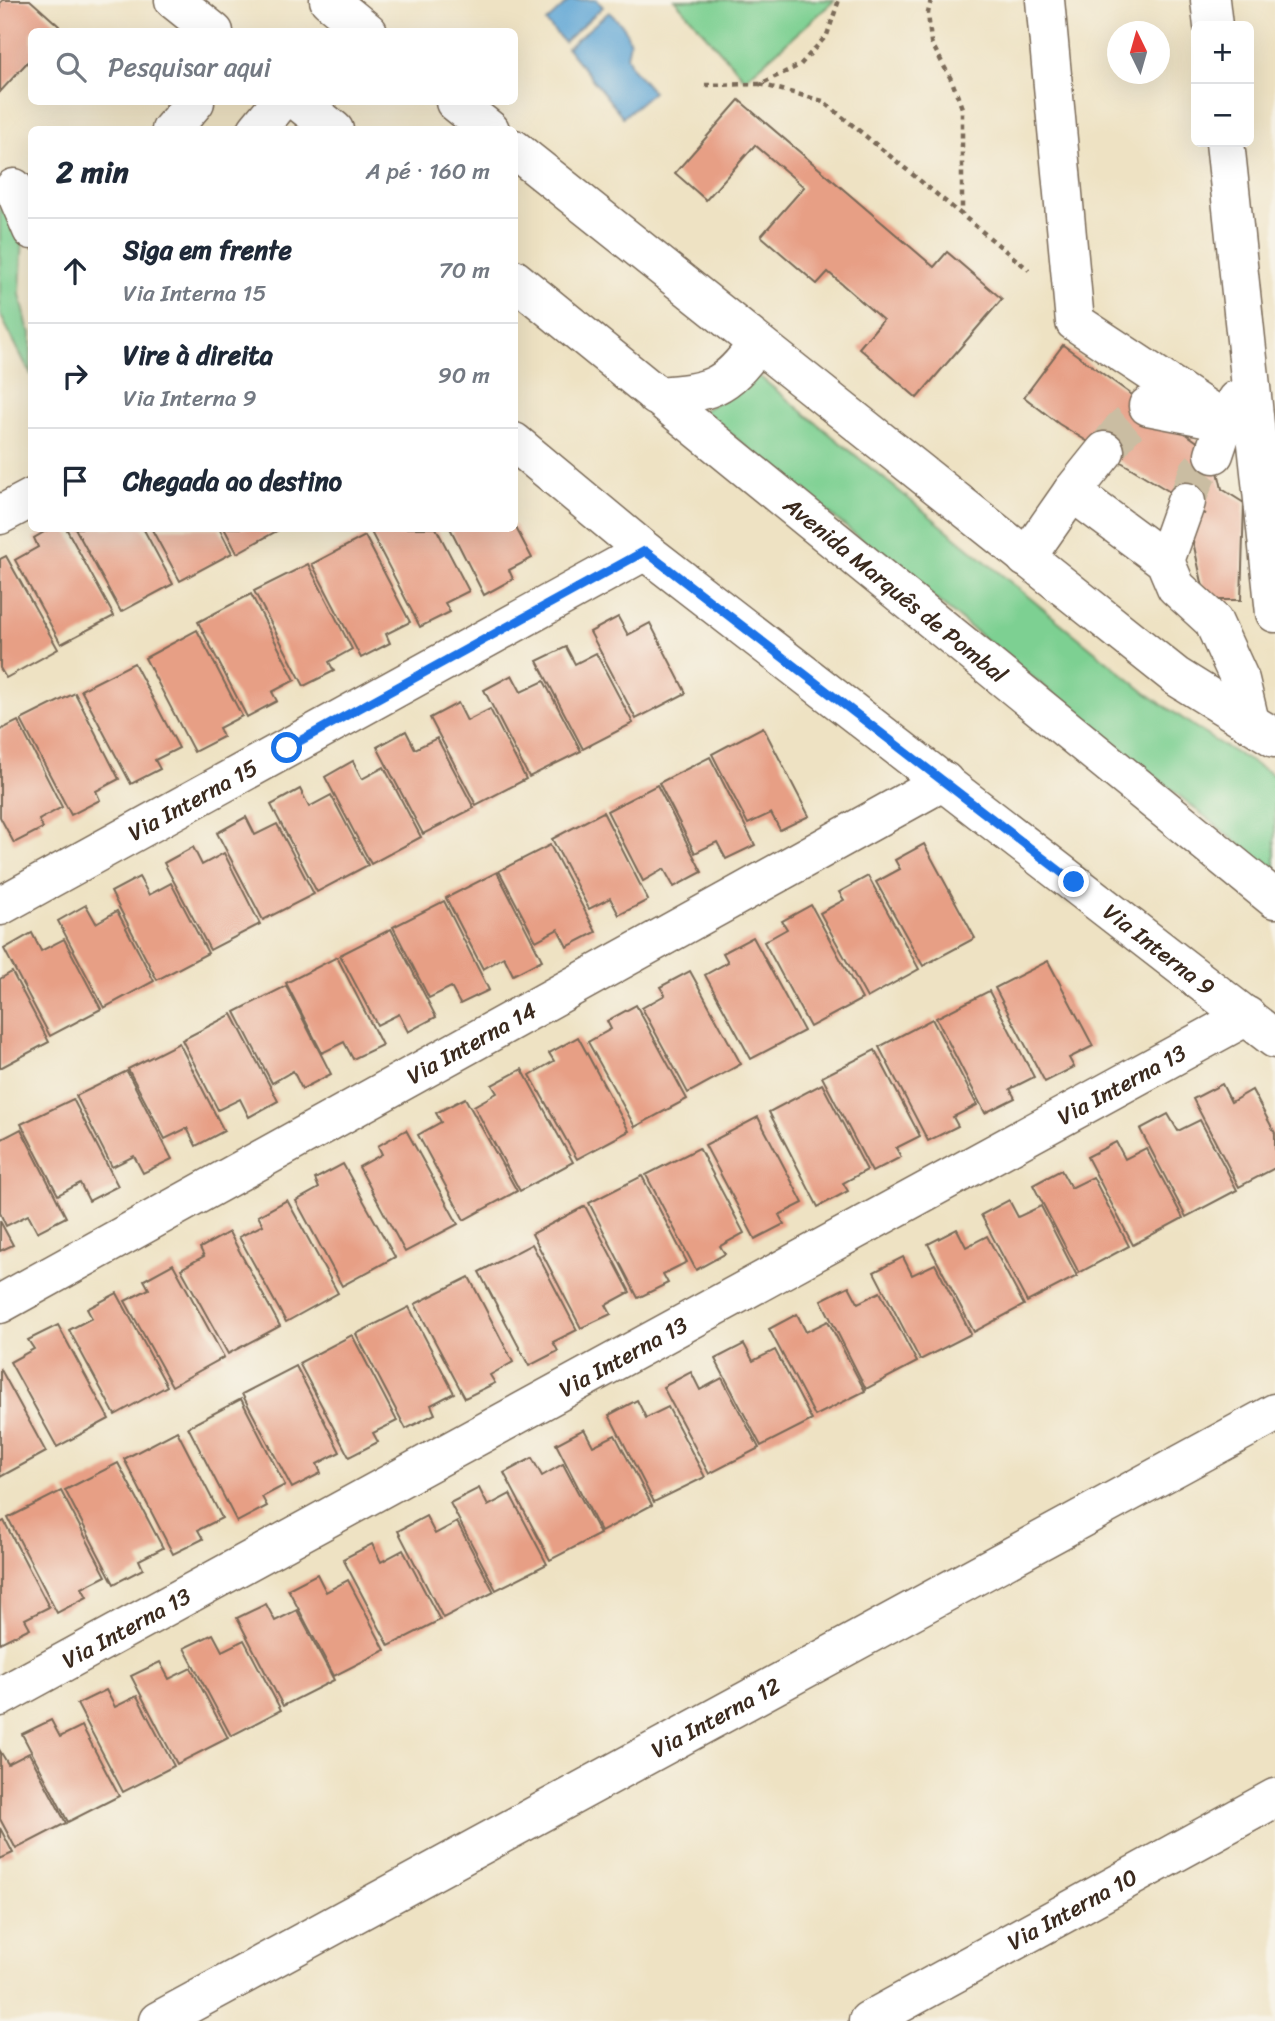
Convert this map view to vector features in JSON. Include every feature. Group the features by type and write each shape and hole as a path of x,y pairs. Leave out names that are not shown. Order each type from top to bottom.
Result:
{"street":[{"path":"174,0 209,28"},
{"path":"1045,0 1074,322 1219,438"},
{"path":"1210,0 1212,21"},
{"path":"337,2 364,28"},
{"path":"174,126 192,105"},
{"path":"260,126 278,105"},
{"path":"303,105 329,126"},
{"path":"459,105 485,126"},
{"path":"1226,147 1275,613"},
{"path":"518,152 1177,677 1262,730"},
{"path":"15,186 28,220"},
{"name":"Avenida Marquês de Pombal","path":"518,282 1275,899"},
{"path":"656,396 714,387 740,368 757,344"},
{"path":"1219,438 1249,377"},
{"path":"1149,406 1219,438"},
{"name":"Via Interna 9","path":"518,445 645,551 1261,1027"},
{"path":"1026,558 1072,492 1105,451"},
{"path":"1072,492 1165,561 1176,587 1213,621 1262,730"},
{"path":"0,515 28,500"},
{"path":"1165,561 1186,502"},
{"name":"Via Interna 15","path":"0,906 645,551"},
{"name":"Via Interna 14","path":"0,1304 944,781"},
{"name":"Via Interna 13","path":"0,1697 1261,1027"},
{"name":"Via Interna 12","path":"158,2021 1275,1413"},
{"name":"Via Interna 10","path":"867,2021 1275,1798"}],"path":[{"path":"760,84 800,65 827,34 839,0"},
{"path":"931,0 928,13 931,42 952,81 962,108 962,215"},
{"path":"705,85 760,84 823,101 1033,273"}],"green space":[{"path":"675,0 835,0 745,79"},
{"path":"0,204 19,223 23,236 20,294 28,328 28,369 0,314"},
{"path":"754,372 1146,693 1212,739 1275,776 1275,873 702,411 726,397"}],"water":[{"path":"570,0 597,0 603,7 564,42 546,22"},
{"path":"609,12 624,27 630,42 627,56 632,68 653,92 623,117 567,48"}],"building":[{"path":"3,0 30,0 59,26 28,28 28,61 0,92 0,3"},
{"path":"739,100 934,267 947,252 1002,299 917,398 859,348 883,320 828,272 817,284 761,236 804,187 755,145 706,200 675,173"},
{"path":"1063,345 1214,454 1222,489 1244,503 1241,600 1214,600 1203,587 1186,510 1206,514 1059,424 1024,397"},
{"path":"44,532 68,532 114,616 61,644 15,560 38,547 34,538"},
{"path":"77,532 145,532 173,584 121,612"},
{"path":"153,532 221,532 232,553 180,581"},
{"path":"226,532 275,532 237,553"},
{"path":"371,532 438,532 469,591 445,603 450,612 420,627"},
{"path":"452,532 518,532 532,558 509,570 513,579 484,595"},
{"path":"365,536 410,622 386,634 390,643 361,658 312,564"},
{"path":"6,556 58,649 6,678 0,668 0,559"},
{"path":"308,564 352,649 329,662 334,671 304,686 254,591"},
{"path":"251,594 295,680 272,692 277,701 247,717 198,622"},
{"path":"618,617 628,635 650,623 686,693 636,719 590,632"},
{"path":"197,630 242,716 219,728 223,737 194,752 145,658"},
{"path":"566,647 575,664 596,653 633,723 583,749 537,661"},
{"path":"134,663 179,748 155,760 160,769 131,784 81,690"},
{"path":"512,675 521,692 544,681 581,751 529,777 484,690"},
{"path":"75,693 119,779 96,791 100,800 71,815 21,720"},
{"path":"458,703 467,721 490,709 526,779 476,805 430,718"},
{"path":"18,721 62,807 39,820 43,828 14,843 0,817 0,730"},
{"path":"763,727 809,816 780,830 771,813 748,824 712,754"},
{"path":"406,731 415,749 437,738 474,808 423,834 377,747"},
{"path":"710,757 755,845 726,859 717,842 695,853 659,783"},
{"path":"353,761 362,779 384,767 421,837 371,864 325,777"},
{"path":"657,785 702,872 674,887 664,869 643,881 607,811"},
{"path":"300,789 309,807 331,795 368,865 317,892 271,805"},
{"path":"603,812 648,900 619,915 610,898 589,909 552,839"},
{"path":"246,817 255,835 277,824 314,894 263,920 217,833"},
{"path":"924,844 975,938 923,966 876,882 900,869 895,860"},
{"path":"550,845 596,932 567,947 558,929 536,941 499,871"},
{"path":"193,847 202,865 224,853 260,924 210,950 164,863"},
{"path":"497,872 542,960 513,975 504,957 483,969 446,898"},
{"path":"868,876 919,969 867,998 820,913 844,900 839,892"},
{"path":"139,877 149,895 171,883 208,953 157,980 111,892"},
{"path":"444,901 489,990 460,1004 451,987 429,998 393,927"},
{"path":"86,905 96,923 117,911 154,981 104,1008 58,921"},
{"path":"811,905 862,999 810,1027 764,942 787,929 782,921"},
{"path":"391,929 436,1017 408,1032 399,1014 377,1025 340,955"},
{"path":"32,933 41,951 64,939 101,1009 50,1036 4,949"},
{"path":"753,937 804,1031 751,1059 705,975 728,962 723,953"},
{"path":"337,957 382,1045 353,1059 344,1042 322,1053 286,983"},
{"path":"1048,961 1093,1046 1069,1058 1074,1067 1045,1082 995,988"},
{"path":"690,971 741,1064 688,1093 642,1008 665,995 660,987"},
{"path":"12,972 49,1042 0,1068 0,979"},
{"path":"286,986 331,1074 302,1089 293,1071 272,1083 235,1012"},
{"path":"989,991 1034,1077 1010,1089 1015,1098 985,1113 936,1018"},
{"path":"636,1005 687,1099 635,1127 588,1042 611,1029 607,1021"},
{"path":"232,1014 278,1101 249,1117 240,1099 218,1110 182,1040"},
{"path":"932,1019 977,1105 953,1117 958,1126 928,1141 879,1047"},
{"path":"578,1037 629,1131 577,1159 530,1075 554,1061 549,1053"},
{"path":"179,1043 224,1131 196,1146 187,1128 165,1139 128,1069"},
{"path":"875,1050 920,1136 896,1148 901,1157 872,1172 822,1077"},
{"path":"522,1069 573,1162 520,1191 474,1106 497,1093 492,1085"},
{"path":"127,1071 172,1159 143,1173 134,1156 112,1167 76,1096"},
{"path":"822,1084 867,1170 843,1183 848,1191 818,1207 769,1112"},
{"path":"1222,1084 1231,1102 1252,1090 1275,1133 1275,1168 1239,1187 1193,1099"},
{"path":"465,1098 517,1191 464,1220 418,1135 441,1122 436,1113"},
{"path":"73,1099 118,1186 89,1201 80,1183 58,1195 21,1124"},
{"path":"1168,1114 1178,1131 1200,1120 1237,1190 1186,1217 1140,1129"},
{"path":"758,1117 803,1203 779,1215 784,1224 755,1239 705,1145"},
{"path":"21,1129 66,1217 37,1232 28,1215 6,1226 0,1213 0,1140"},
{"path":"406,1130 458,1224 405,1252 359,1167 382,1154 378,1146"},
{"path":"1116,1142 1125,1159 1146,1148 1183,1218 1133,1245 1087,1157"},
{"path":"699,1148 744,1233 720,1246 725,1254 696,1270 646,1175"},
{"path":"343,1164 395,1257 342,1286 296,1201 319,1188 315,1179"},
{"path":"1061,1170 1071,1188 1093,1177 1129,1246 1079,1273 1033,1185"},
{"path":"642,1176 687,1262 663,1274 668,1283 638,1298 589,1203"},
{"path":"287,1200 338,1293 286,1322 239,1237 263,1225 258,1216"},
{"path":"1009,1200 1018,1217 1041,1206 1077,1276 1027,1302 981,1215"},
{"path":"585,1206 630,1292 606,1305 611,1314 581,1328 532,1234"},
{"path":"0,1221 13,1245 0,1251"},
{"path":"957,1229 966,1247 987,1236 1024,1305 974,1332 928,1244"},
{"path":"229,1232 280,1326 228,1354 181,1269 204,1256 200,1248"},
{"path":"532,1244 577,1330 553,1342 558,1351 529,1366 479,1272"},
{"path":"903,1257 912,1275 935,1264 971,1334 920,1360 874,1272"},
{"path":"173,1264 224,1357 172,1386 125,1301 149,1289 144,1280"},
{"path":"469,1277 513,1362 490,1375 495,1383 465,1398 415,1304"},
{"path":"849,1286 858,1303 880,1292 917,1362 866,1389 821,1300"},
{"path":"117,1293 167,1386 115,1415 69,1330 92,1318 87,1309"},
{"path":"409,1307 454,1393 431,1405 435,1414 406,1429 356,1334"},
{"path":"797,1314 806,1332 828,1321 865,1391 815,1416 769,1329"},
{"path":"58,1325 109,1419 57,1447 10,1362 34,1349 28,1340"},
{"path":"352,1335 397,1421 373,1433 378,1442 349,1457 299,1363"},
{"path":"744,1344 753,1361 775,1350 812,1420 761,1446 715,1359"},
{"path":"296,1366 340,1452 317,1464 321,1473 292,1488 242,1394"},
{"path":"0,1368 46,1452 0,1477"},
{"path":"691,1372 700,1390 722,1378 759,1448 709,1474 663,1387"},
{"path":"241,1399 285,1485 262,1497 267,1506 237,1522 188,1427"},
{"path":"637,1400 646,1418 668,1407 705,1477 654,1502 609,1415"},
{"path":"584,1429 593,1446 615,1435 652,1505 601,1532 556,1444"},
{"path":"177,1431 222,1518 198,1530 203,1539 173,1554 124,1459"},
{"path":"532,1458 542,1476 563,1464 600,1534 550,1560 504,1473"},
{"path":"118,1463 163,1548 139,1560 143,1569 114,1584 65,1490"},
{"path":"479,1488 488,1506 510,1494 547,1564 496,1590 450,1503"},
{"path":"61,1491 106,1576 82,1588 87,1597 57,1613 8,1518"},
{"path":"426,1516 435,1534 457,1522 494,1592 443,1618 398,1531"},
{"path":"4,1521 49,1607 25,1619 30,1628 0,1643 0,1523"},
{"path":"372,1544 381,1562 403,1550 440,1620 389,1646 343,1559"},
{"path":"317,1574 326,1592 348,1580 385,1650 334,1676 288,1589"},
{"path":"266,1604 275,1621 297,1610 334,1680 283,1706 237,1618"},
{"path":"213,1634 222,1651 244,1640 281,1710 231,1736 184,1648"},
{"path":"160,1662 169,1679 191,1668 228,1738 177,1764 131,1676"},
{"path":"106,1690 115,1707 137,1696 174,1766 123,1792 77,1704"},
{"path":"51,1720 60,1737 82,1726 119,1796 68,1822 22,1734"},
{"path":"0,1751 8,1764 29,1753 66,1823 16,1849 0,1819"},
{"path":"0,1828 13,1853 0,1859"}],"tunnel":[{"path":"1105,451 1122,429 1148,406"},
{"path":"1186,502 1198,472 1214,454"}],"route":[{"path":"287,748 645,551 1074,882"}]}
